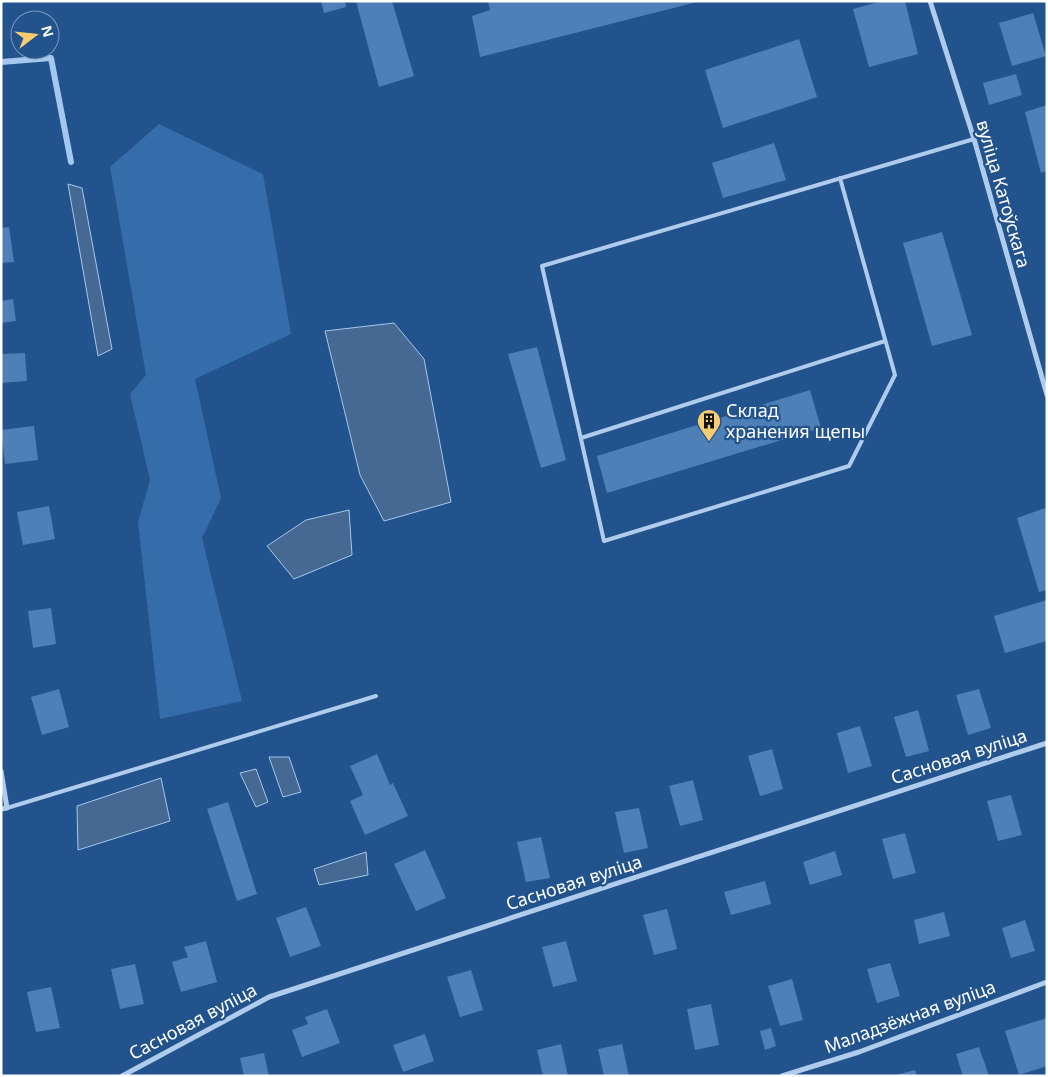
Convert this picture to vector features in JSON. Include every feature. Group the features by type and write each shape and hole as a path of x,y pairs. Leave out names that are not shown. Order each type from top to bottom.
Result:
{"street":[{"name":"вуліца Катоўскага","path":"930,1 974,139 1047,395"},
{"name":"Сасновая вуліца","path":"122,1076 269,997 1047,743"},
{"path":"1,771 4,808"},
{"name":"Маладзёжная вуліца","path":"782,1076 860,1052 1047,982"}],"lane":[{"path":"840,178 894,375 849,466 604,541 542,266 840,178 974,139"},
{"path":"581,438 885,341"},
{"path":"4,808 376,696"}],"shaded area":[{"path":"159,124 263,174 291,334 195,379 221,498 202,538 242,701 160,719 138,522 150,480 130,394 146,375 110,167"},
{"path":"68,184 82,188 112,349 98,356"},
{"path":"394,323 424,359 451,502 384,521 360,475 325,331"},
{"path":"349,510 352,555 294,579 267,546 306,520"},
{"path":"269,757 289,757 301,792 283,797"},
{"path":"256,769 268,802 256,807 240,773"},
{"path":"161,778 170,821 78,850 77,806"},
{"path":"366,852 368,875 319,885 314,869"}],"building":[{"path":"321,1 345,1 346,7 324,13"},
{"path":"356,1 392,1 414,76 379,87"},
{"path":"488,1 697,2 480,57 472,16 490,10"},
{"path":"882,1 905,1 918,54 869,67 853,9"},
{"path":"1033,13 1046,56 1012,66 999,23"},
{"path":"799,39 817,97 723,128 705,70"},
{"path":"1016,74 1022,95 989,105 983,83"},
{"path":"1047,105 1047,171 1041,173 1025,112"},
{"path":"774,143 786,180 723,198 712,163"},
{"path":"9,227 14,262 1,263 1,228"},
{"path":"942,232 972,335 932,346 903,243"},
{"path":"13,299 16,321 1,323 1,301"},
{"path":"537,347 566,460 541,468 508,354"},
{"path":"25,353 27,381 1,383 1,354"},
{"name":"Склад хранения щепы","path":"810,390 821,428 607,493 597,456"},
{"path":"34,426 38,460 5,464 1,430"},
{"path":"49,506 55,539 23,545 17,512"},
{"path":"1045,508 1047,512 1047,590 1039,592 1017,518"},
{"path":"1047,600 1047,641 1005,653 994,616"},
{"path":"51,608 56,644 33,648 28,611"},
{"path":"59,689 69,727 42,735 31,697"},
{"path":"979,689 991,728 968,735 956,695"},
{"path":"918,710 929,751 906,757 894,717"},
{"path":"860,726 872,766 848,773 837,733"},
{"path":"772,749 783,789 760,796 748,756"},
{"path":"377,754 390,785 393,783 408,816 365,835 350,801 363,795 350,766"},
{"path":"693,780 703,820 680,826 669,786"},
{"path":"1011,795 1022,835 998,841 987,801"},
{"path":"228,802 257,894 237,901 207,809"},
{"path":"639,808 648,848 624,853 615,812"},
{"path":"905,833 916,873 893,879 882,839"},
{"path":"541,837 550,878 526,882 517,842"},
{"path":"425,850 446,898 416,911 394,864"},
{"path":"835,851 842,875 810,885 803,862"},
{"path":"765,881 771,904 731,915 724,892"},
{"path":"306,907 321,946 290,957 276,918"},
{"path":"667,909 677,949 654,955 643,915"},
{"path":"944,912 950,936 919,944 914,920"},
{"path":"1025,920 1035,951 1011,958 1002,928"},
{"path":"206,941 217,982 181,992 172,962 188,957 184,947"},
{"path":"566,941 577,981 553,987 542,947"},
{"path":"890,963 900,996 877,1003 867,969"},
{"path":"135,964 144,1004 120,1009 111,969"},
{"path":"471,970 483,1010 460,1017 447,977"},
{"path":"792,979 803,1020 780,1026 768,986"},
{"path":"51,987 60,1028 36,1032 27,992"},
{"path":"711,1004 719,1045 695,1050 687,1009"},
{"path":"327,1009 340,1043 302,1057 292,1030 308,1024 305,1017"},
{"path":"1047,1018 1047,1066 1019,1075 1005,1031"},
{"path":"771,1028 776,1046 765,1050 760,1031"},
{"path":"425,1034 434,1061 403,1072 393,1045"},
{"path":"561,1044 568,1076 543,1076 537,1050"},
{"path":"622,1044 629,1076 604,1076 598,1049"},
{"path":"979,1047 989,1076 963,1076 956,1054"},
{"path":"264,1053 269,1076 244,1076 240,1058"},
{"path":"915,1070 917,1076 896,1075"}],"waterway":[{"path":"1,62 51,58 71,162"}],"place":[{"name":"Склад хранения щепы","path":"709,442"}]}
